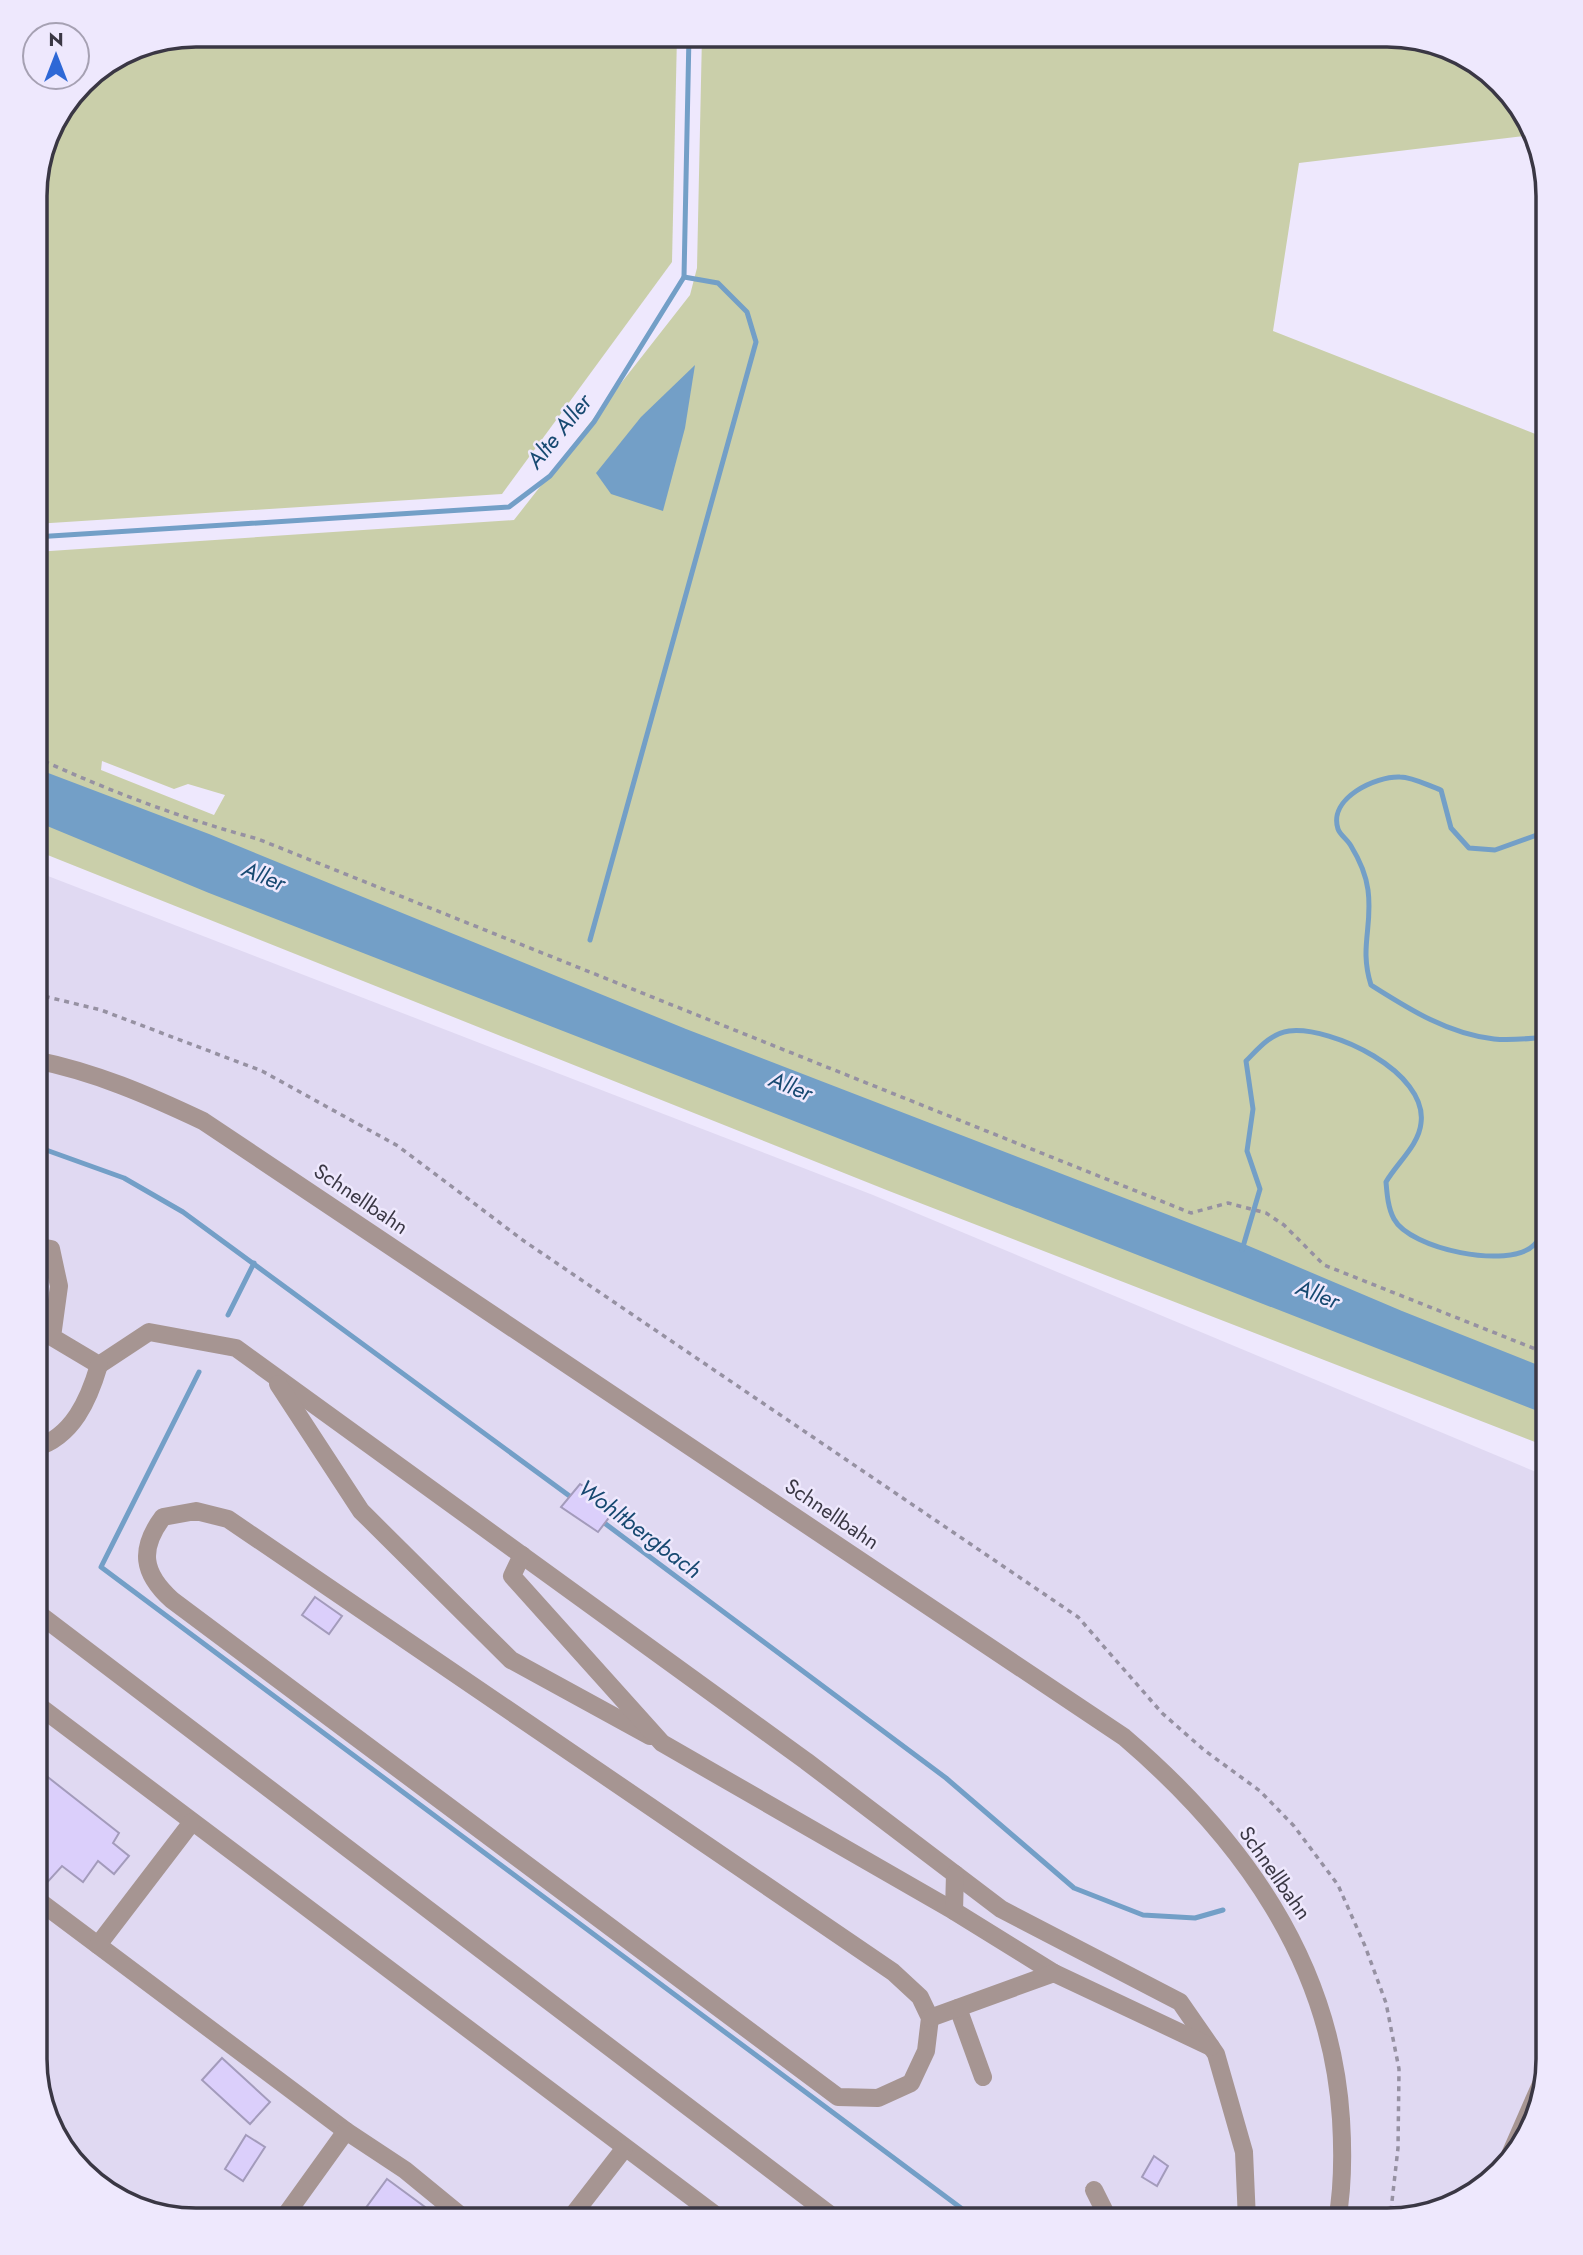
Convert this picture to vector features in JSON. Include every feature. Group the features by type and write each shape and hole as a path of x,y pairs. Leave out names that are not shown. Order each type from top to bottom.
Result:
{"street":[{"name":"Schnellbahn","path":"48,1062 76,1068 142,1091 203,1121 1124,1737 1164,1771 1237,1854 1276,1909 1301,1954 1324,2017 1339,2085 1343,2149 1338,2208"},
{"path":"47,1248 51,1249 59,1286 52,1338 99,1365"},
{"path":"47,1440 71,1424 88,1400 99,1365 149,1332 236,1348 806,1760 1001,1909 1180,2002 1211,2047 1244,2152 1247,2208"},
{"path":"271,1373 361,1511 511,1660 662,1743 954,1911 1054,1973 1211,2047"},
{"path":"196,1511 228,1519 893,1972 920,1997 930,2018 926,2052 911,2083 878,2098 838,2097 173,1600 157,1586 148,1567 148,1538 163,1517 196,1511"},
{"path":"522,1555 512,1576 662,1743"},
{"path":"47,1620 821,2208"},
{"path":"47,1712 705,2207"},
{"path":"98,1945 192,1822"},
{"path":"954,1911 955,1874"},
{"path":"47,1907 346,2131 405,2170 450,2207"},
{"path":"930,2018 1054,1973"},
{"path":"958,2008 983,2077"},
{"path":"291,2207 346,2131"},
{"path":"579,2207 624,2149"},
{"path":"1094,2190 1103,2208"}],"path":[{"path":"48,763 112,793 164,812 258,839 1191,1213 1228,1203 1266,1213 1284,1224 1324,1265 1536,1349"},
{"path":"48,997 101,1010 262,1071 398,1146 524,1241 1078,1617 1162,1713 1204,1750 1259,1791 1285,1817 1338,1885 1386,2003 1399,2069 1398,2148 1391,2208"}],"shaded area":[{"path":"48,876 873,1195 1536,1472 1536,2059 1531,2097 1516,2133 1505,2150 1478,2177 1461,2188 1425,2203 1387,2208 186,2207 148,2200 105,2177 78,2150 67,2133 52,2097 47,2059"}],"green space":[{"path":"196,47 677,47 672,262 502,494 48,523 48,186 52,158 72,113 91,91 113,72 148,55"},
{"path":"702,47 1397,48 1435,55 1453,63 1485,84 1505,105 1523,136 1299,163 1273,331 1536,434 1536,1442 889,1191 48,855 48,551 514,520 690,295 697,268","holes":["102,761 174,789 188,784 225,795 214,815 101,770"]}],"water":[{"path":"695,365 685,428 663,511 611,494 596,473 641,417"},
{"name":"Aller","path":"48,773 209,834 686,1029 1244,1244 1536,1364 1536,1410 209,893 48,826"}],"building":[{"path":"580,1484 617,1507 598,1532 561,1507"},
{"path":"315,1597 342,1616 329,1634 302,1615"},
{"path":"47,1777 119,1833 113,1843 129,1856 114,1874 98,1861 83,1882 62,1866 47,1882"},
{"path":"222,2058 270,2102 250,2124 202,2080"},
{"path":"246,2135 265,2147 243,2181 225,2169"},
{"path":"1154,2156 1168,2166 1157,2186 1142,2177"},
{"path":"387,2179 425,2207 425,2207 366,2207"}],"waterway":[{"name":"Alte Aller","path":"48,536 509,507 550,476 594,422 684,277 689,47"},
{"path":"590,940 756,342 747,312 718,283 684,277"},
{"path":"1536,835 1495,850 1469,848 1451,828 1441,790 1405,777 1379,780 1356,791 1340,808 1337,818 1338,829 1357,856 1367,884 1369,915 1366,959 1371,985 1414,1011 1461,1032 1501,1040 1536,1038"},
{"path":"1242,1250 1260,1189 1247,1151 1253,1109 1246,1061 1270,1038 1289,1031 1307,1031 1352,1044 1394,1070 1409,1086 1419,1104 1421,1123 1412,1146 1386,1182 1392,1215 1404,1230 1439,1247 1483,1256 1504,1256 1521,1252 1536,1242"},
{"name":"Wohltbergbach","path":"47,1150 124,1178 183,1212 575,1500"},
{"path":"228,1315 254,1263"},
{"path":"199,1372 101,1567 960,2208"},
{"name":"Wohltbergbach","path":"599,1519 946,1778 1074,1888 1143,1915 1195,1918 1223,1910"}]}
